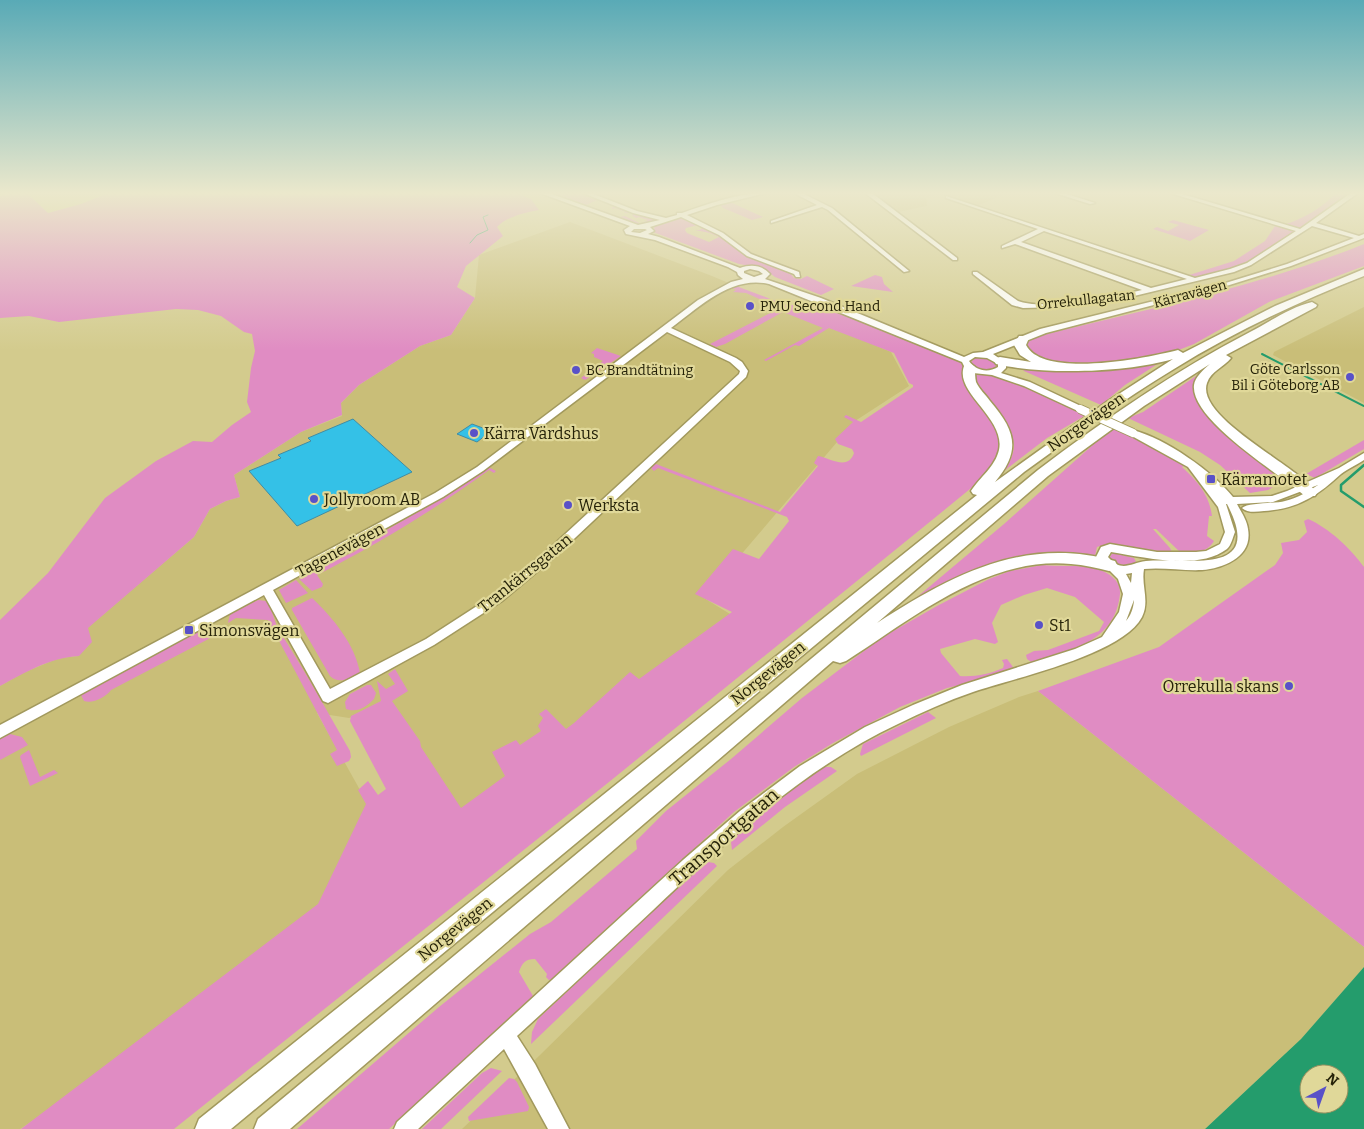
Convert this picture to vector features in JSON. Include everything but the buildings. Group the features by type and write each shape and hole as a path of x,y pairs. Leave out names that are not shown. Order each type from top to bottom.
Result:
{"highway":[{"name":"Norgevägen","path":"209,1129 939,533 1043,452 1144,382 1204,346 1274,310 1364,272"},
{"name":"Norgevägen","path":"268,1129 1036,479 1098,430 1159,389 1256,333 1364,282"},
{"path":"1256,333 1207,374 1200,386 1200,394 1208,411 1217,420 1307,490"},
{"path":"1018,340 1024,353 1036,360 1054,366"},
{"path":"999,366 1017,364 1054,366 1139,364 1161,360 1204,346"},
{"path":"939,533 990,478 1000,466 1006,454 1007,445 1003,426 970,382 969,361"},
{"path":"794,685 942,592 999,565 1031,558 1058,556 1086,559 1112,566"}],"street":[{"path":"677,246 730,266 738,276 749,267"},
{"path":"693,246 737,265 761,268 766,274 777,279 943,346 969,361 983,373 999,366 1018,340"},
{"path":"737,246 749,255 797,273 798,276"},
{"path":"875,246 906,271"},
{"path":"937,246 955,259"},
{"path":"1025,246 1152,292"},
{"path":"1094,246 1196,280"},
{"name":"Orrekullagatan","path":"975,273 1015,303 1023,306 1086,303 1152,292 1232,271 1249,264 1278,246"},
{"name":"Kärravägen","path":"984,355 1018,340 1056,328 1221,286 1339,246"},
{"path":"754,279 764,277 766,274"},
{"name":"Tagenevägen","path":"0,732 439,495 480,469 738,276 754,279"},
{"path":"754,279 771,282 837,307 969,361 984,355 1027,384 1192,465 1211,479 1244,530 1243,539 1235,554 1206,565 1146,565 1129,571 1112,566 1102,557 1105,550 1110,548 1144,554 1178,556 1208,554 1217,550 1224,546 1230,532 1227,504"},
{"name":"Trankärrsgatan","path":"266,589 328,697 382,670 445,634 498,598 554,551 743,375 742,367 733,360 667,329"},
{"path":"1227,504 1260,508 1287,506 1306,498 1307,490 1325,486 1342,470 1364,456"},
{"name":"Transportgatan","path":"1105,641 1121,620 1129,598 1129,587 1125,578 1112,566"},
{"name":"Transportgatan","path":"404,1129 719,838 766,798 811,766 870,731 917,709 970,688 1080,652 1120,633 1131,624 1141,602 1136,577 1138,569"},
{"path":"506,1035 559,1129"}],"shaded area":[{"path":"0,246 491,246 466,266 457,287 475,298 451,335 420,346 359,385 341,403 342,415 301,432 234,475 240,497 210,509 194,537 88,628 92,642 79,656 48,663 0,686 0,620 48,573 105,498 156,461 193,441 212,442 251,412 247,402 255,351 252,334 244,332 221,316 198,310 176,309 59,322 29,316 0,318"},
{"path":"505,246 632,246 712,276 891,352 909,386 855,421 704,598 730,614 460,811 386,706 349,718 317,713 369,806 325,906 214,1001 20,1129 0,1129 0,686 23,673 59,658 79,656 87,628 194,537 210,509 240,497 234,475 301,432 342,416 341,403 359,385 420,346 451,335 475,298 479,255"},
{"path":"690,246 732,246 740,252 789,272 794,278 801,279 807,276 834,289 821,295 775,277 763,268 739,264"},
{"path":"1258,246 1274,246 1243,264 1228,270 1199,277 1186,276 1234,261"},
{"path":"1364,246 1364,266 1269,302 1194,344 1166,355 1131,362 1073,364 1040,360 1026,347 1029,340 1039,336 1204,296"},
{"path":"875,275 882,277 884,284 893,292 851,286"},
{"path":"736,286 787,305 801,305 814,302 956,358 965,368 1001,440 999,458 981,480 937,516 609,782 174,1129 21,1129 318,904 366,804 358,790 368,781 378,795 386,789 350,721 351,716 381,701 377,681 386,689 395,684 388,674 395,669 408,691 392,701 420,741 421,747 461,808 505,776 492,752 516,740 520,745 541,731 538,726 543,718 539,714 546,709 566,729 630,672 639,679 732,612 695,594 733,549 759,559 789,521 787,517 658,468 654,471 651,466 656,464 780,512 818,466 814,463 818,456 838,462 848,461 851,458 854,453 852,449 838,444 835,439 853,422 844,417 846,415 861,422 913,387 909,383 894,353 829,328 799,346 795,345 766,361 764,360 823,328 783,312 725,344 716,347 710,344 780,308 746,293 733,292 736,290 732,288"},
{"path":"1364,307 1364,403 1273,355 1274,352"},
{"path":"597,348 621,356 585,380 581,378 603,361 594,357 594,354 591,353"},
{"path":"984,357 994,361 995,368 981,369 971,362 975,358"},
{"path":"1159,363 1125,385 1101,405 1024,371 1021,366 1107,369"},
{"path":"1202,372 1200,402 1289,478 1268,490 1250,493 1220,465 1200,452 1128,418 1143,412"},
{"path":"977,373 1019,384 1086,415 1047,438 1004,471 1012,457 1014,446 1012,436 979,391 974,376"},
{"path":"1113,427 1184,466 1182,467 1198,483 1211,508 1212,516 1209,516 1207,536 1214,541 1211,545 1200,552 1181,553 1156,529 1153,529 1172,552 1134,549 1110,543 1097,547 1095,556 1045,554 1025,555 1000,560 971,571 904,608 1004,524"},
{"path":"1364,440 1364,449 1315,478 1306,474"},
{"path":"488,467 496,471 494,473 489,470 405,526 317,575 323,584 322,587 312,591 299,579 309,572 354,552 388,529 448,495"},
{"path":"1308,519 1339,539 1364,567 1364,947 1038,691 1159,647 1275,565 1283,553 1281,543 1299,540 1307,532 1304,521"},
{"path":"1113,553 1134,558 1136,562 1125,566 1118,565 1109,557"},
{"path":"1042,565 1089,567 1105,572 1113,577 1120,589 1120,594 1110,623 1101,633 1077,648 1034,664 1027,659 1026,655 1034,651 1048,650 1099,631 1104,622 1075,597 1047,588 1001,605 992,623 998,642 995,644 975,639 940,649 941,653 960,676 977,675 998,670 1003,668 1002,660 1007,659 1013,667 989,678 947,688 900,707 833,743 794,767 734,812 552,979 549,980 546,977 547,974 535,959 524,962 519,972 533,996 389,1129 297,1129 439,1007 530,934 551,922 637,849 636,841 666,811 731,759 802,698 881,638 989,579 1010,571"},
{"path":"296,580 308,593 286,603 279,590"},
{"path":"312,598 342,632 353,652 360,673 341,680 333,679 330,676 292,610 292,608"},
{"path":"258,600 266,601 280,632 350,751 351,757 349,761 337,766 330,754 337,750 268,620 236,618 228,623 230,614"},
{"path":"208,625 220,633 111,690 99,699 91,702 84,701 81,695 83,693"},
{"path":"367,685 371,685 376,693 374,699 362,708 346,709 345,702 350,694"},
{"path":"1038,691 1364,947 1364,967 1301,1039 1205,1129 462,1129 728,870 783,827 857,774 949,727 1019,697"},
{"path":"928,712 936,718 861,756 863,744"},
{"path":"10,734 22,737 28,745 0,760 0,739"},
{"path":"29,750 40,777 54,770 58,773 30,786 20,757"},
{"path":"824,767 831,767 837,771 785,807 732,850 731,842 736,833 769,806"},
{"path":"708,862 714,863 717,866 531,1044 532,1032 538,1019 703,864"},
{"path":"1364,967 1364,1129 1205,1129 1301,1039"},
{"path":"491,1068 502,1071 441,1129 422,1129 482,1073"},
{"path":"509,1078 517,1082 529,1107 528,1111 469,1121 468,1117"}],"waterway":[{"path":"1262,354 1364,406"},
{"path":"1364,465 1341,485 1341,491 1364,507"}],"place":[{"name":"PMU Second Hand","path":"750,306"},
{"name":"BC Brandtätning","path":"576,370"},
{"name":"Göte Carlsson Bil i Göteborg AB","path":"1350,377"},
{"name":"Kärra Värdshus","path":"474,433"},
{"name":"Kärramotet","path":"1211,479"},
{"name":"Jollyroom AB","path":"314,499"},
{"name":"Werksta","path":"568,505"},
{"name":"St1","path":"1039,625"},
{"name":"Simonsvägen","path":"189,630"},
{"name":"Orrekulla skans","path":"1289,686"}]}
